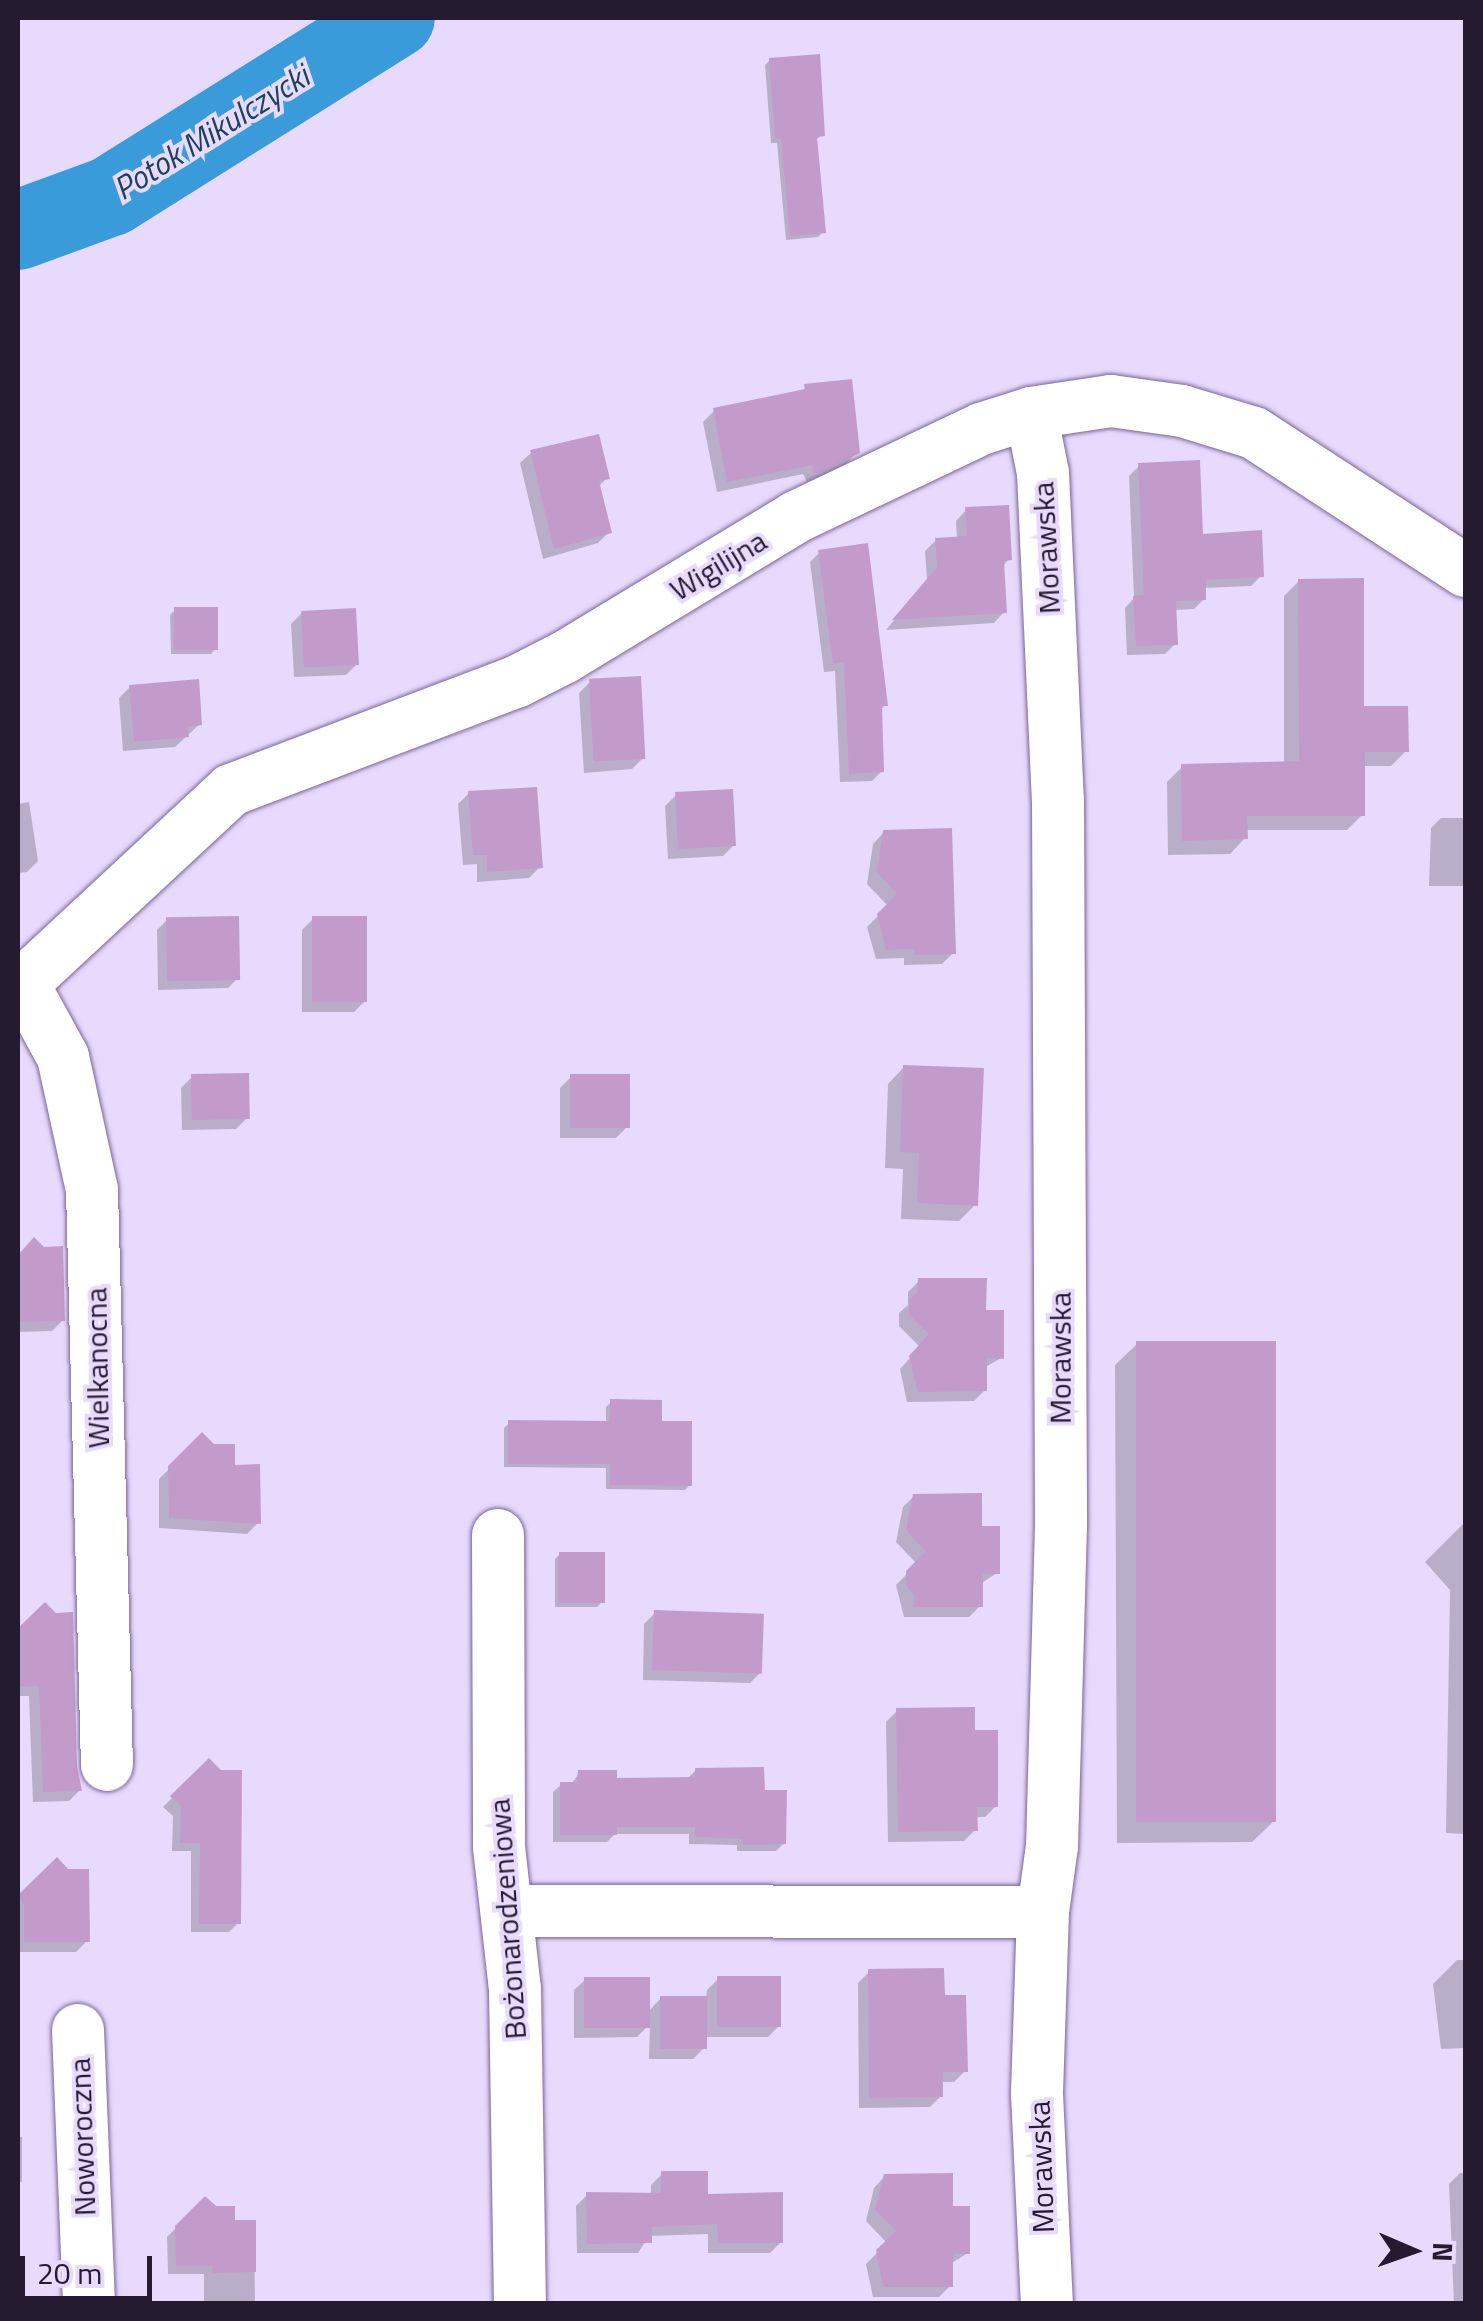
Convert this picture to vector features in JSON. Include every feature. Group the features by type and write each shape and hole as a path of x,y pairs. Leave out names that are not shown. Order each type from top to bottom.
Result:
{"street":[{"name":"Wigilijna","path":"20,986 232,790 516,682 565,657 796,517 981,429 1031,413 1111,400 1182,410 1254,433 1466,571"},
{"name":"Morawska","path":"1031,413 1043,473 1058,800 1061,1525 1052,1846 1043,1912 1037,2094 1047,2304"},
{"name":"Wielkanocna","path":"20,986 63,1058 92,1190 108,1765"},
{"name":"Bożonarodzeniowa","path":"498,1535 499,1847 515,1989 520,2304"},
{"path":"507,1911 1043,1912"},
{"name":"Noworoczna","path":"78,2030 89,2304"}],"building":[{"path":"820,54 825,136 817,137 826,233 790,236 781,139 775,139 769,58"},
{"path":"852,379 860,453 820,472 814,473 813,465 727,482 713,408 805,389 804,384"},
{"path":"599,434 610,479 599,481 612,533 554,549 530,450"},
{"path":"1200,460 1203,534 1262,530 1264,577 1206,580 1206,600 1176,601 1178,645 1136,646 1133,596 1144,595 1138,463"},
{"path":"1009,505 1012,560 1004,561 1007,613 892,620 937,567 935,538 967,536 965,507"},
{"path":"868,543 888,706 882,706 884,772 849,774 844,662 833,664 818,550"},
{"path":"1364,578 1364,706 1408,706 1409,752 1365,752 1365,816 1247,816 1248,839 1182,841 1181,764 1299,761 1298,579"},
{"path":"174,607 218,607 218,650 174,650"},
{"path":"356,608 359,665 304,668 301,611"},
{"path":"641,676 645,759 593,762 589,679"},
{"path":"199,679 202,725 188,727 189,737 134,742 129,685"},
{"path":"537,787 543,868 487,872 487,855 473,855 468,791"},
{"path":"733,789 736,846 678,849 675,792"},
{"path":"952,828 956,954 915,955 914,949 886,950 877,914 897,894 877,872 883,830"},
{"path":"239,916 240,980 167,981 166,917"},
{"path":"312,916 367,916 367,1002 312,1002"},
{"path":"903,1065 984,1068 978,1206 917,1203 919,1153 900,1152"},
{"path":"249,1073 250,1119 192,1120 191,1074"},
{"path":"570,1074 630,1074 630,1128 570,1128"},
{"path":"34,1237 44,1247 63,1246 65,1321 18,1322 18,1255"},
{"path":"918,1278 987,1278 986,1310 1004,1310 1004,1359 987,1358 987,1391 918,1392 909,1356 929,1334 909,1315 909,1300 917,1292"},
{"path":"1136,1341 1276,1341 1276,1822 1136,1822"},
{"path":"610,1399 662,1400 662,1421 692,1421 692,1486 610,1485 610,1464 508,1464 508,1420 610,1421"},
{"path":"202,1432 214,1444 235,1444 235,1465 260,1464 261,1524 169,1518 168,1466"},
{"path":"982,1493 982,1526 1000,1526 1000,1574 983,1574 983,1607 914,1607 914,1594 906,1586 906,1571 926,1551 906,1530 913,1494"},
{"path":"559,1552 605,1552 605,1603 559,1603"},
{"path":"45,1602 56,1613 73,1612 77,1766 82,1791 43,1792 39,1686 18,1687 18,1628"},
{"path":"654,1610 764,1614 762,1674 652,1670"},
{"path":"975,1707 975,1730 998,1730 998,1807 977,1807 978,1831 898,1832 896,1708"},
{"path":"209,1758 221,1770 242,1770 241,1924 199,1924 200,1843 180,1843 181,1806 170,1796"},
{"path":"764,1767 765,1790 787,1790 786,1844 743,1845 743,1839 695,1837 695,1827 617,1827 617,1835 560,1835 560,1782 577,1782 578,1770 617,1770 617,1778 695,1777 695,1768"},
{"path":"57,1857 68,1869 89,1869 90,1942 24,1942 24,1905 18,1895"},
{"path":"944,1968 945,1995 966,1995 968,2072 943,2072 943,2097 869,2098 868,1969"},
{"path":"717,1976 781,1976 781,2027 717,2027"},
{"path":"584,1977 650,1977 650,2028 584,2028"},
{"path":"660,1996 707,1996 707,2049 660,2049"},
{"path":"661,2171 708,2171 708,2194 783,2192 783,2243 718,2243 717,2224 652,2227 652,2243 587,2244 586,2192 661,2193"},
{"path":"953,2173 953,2206 970,2206 970,2254 953,2254 953,2287 883,2287 876,2250 896,2231 875,2210 884,2174"},
{"path":"205,2196 216,2206 235,2206 235,2220 256,2220 256,2272 213,2273 212,2266 176,2266 175,2226"}],"waterway":[{"name":"Potok Mikulczycki","path":"18,230 111,196 395,18"}]}
